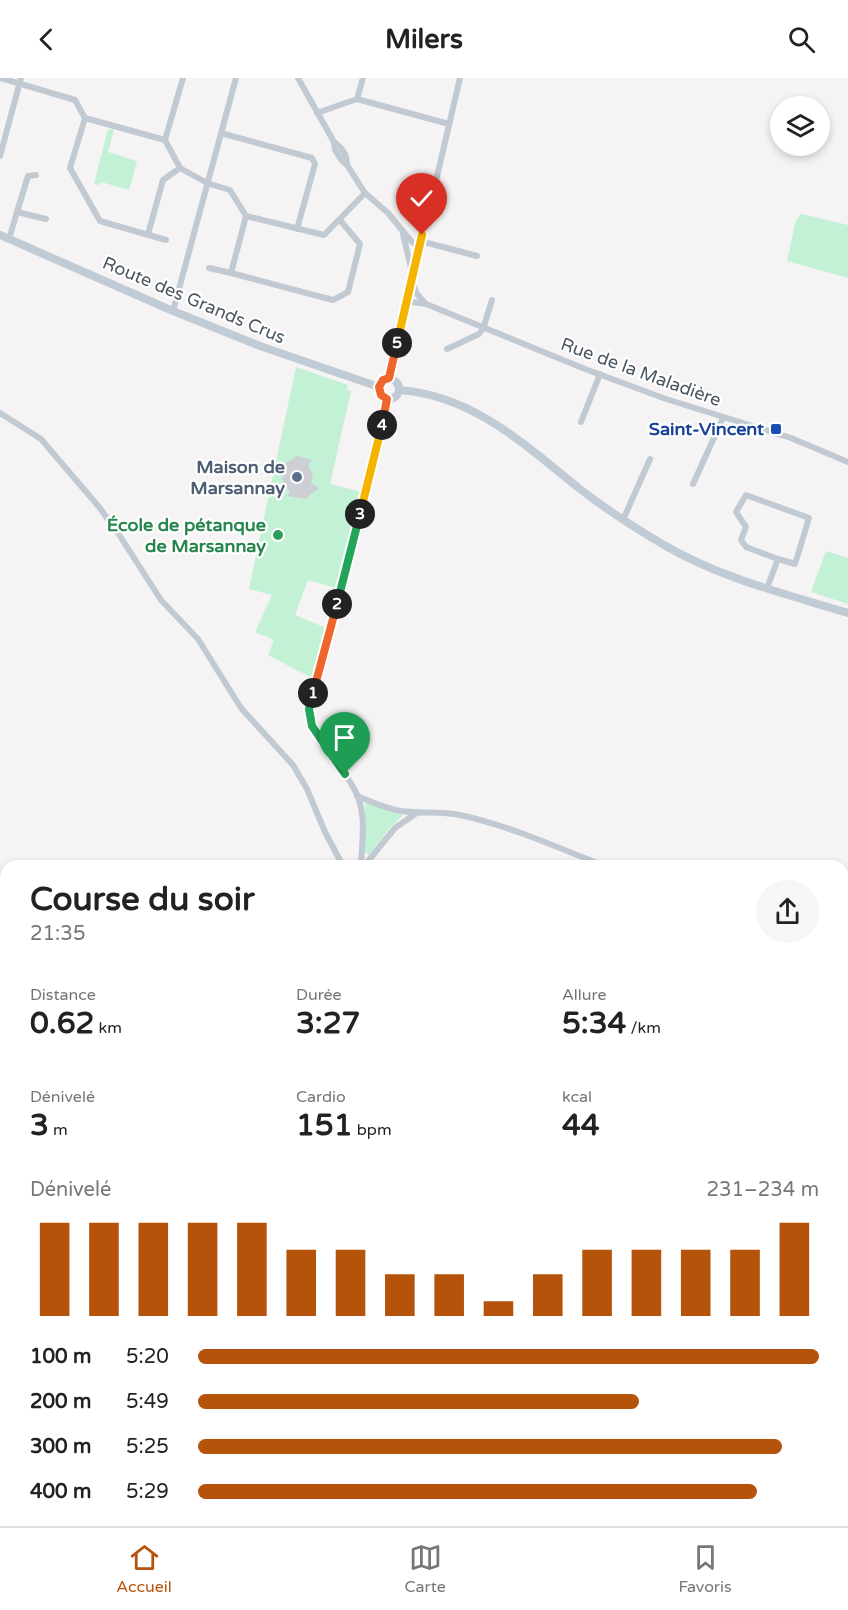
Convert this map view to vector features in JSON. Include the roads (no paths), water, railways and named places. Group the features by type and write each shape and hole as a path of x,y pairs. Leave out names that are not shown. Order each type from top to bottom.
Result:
{"street":[{"path":"1,78 20,80 75,100 85,118 165,140"},
{"path":"183,78 165,140 180,168 207,183 230,190 246,216 321,235 327,233 364,193"},
{"path":"172,311 236,78"},
{"path":"298,78 334,142 347,156 347,165 364,193 388,213 412,242 419,246 477,256"},
{"path":"357,99 363,78"},
{"path":"389,378 412,271 460,78"},
{"path":"0,156 20,80"},
{"path":"317,113 357,99 449,124"},
{"path":"85,118 70,168 100,221 166,240"},
{"path":"221,133 312,158 315,164 297,229"},
{"path":"148,234 162,180 180,168"},
{"path":"9,239 28,176 36,175"},
{"path":"17,212 46,219"},
{"path":"231,273 246,216"},
{"path":"209,268 336,299 348,292 360,248 358,240 340,220"},
{"path":"402,230 412,271"},
{"name":"Route des Grands Crus","path":"0,235 172,311 291,358 379,387"},
{"path":"408,254 419,246"},
{"name":"Rue de la Maladière","path":"411,279 417,294 426,304"},
{"path":"406,298 417,294"},
{"name":"Rue de la Maladière","path":"406,298 600,374 791,438 848,462"},
{"path":"447,349 479,334 483,329 492,300"},
{"path":"581,422 600,374"},
{"path":"389,378 396,380 400,390 395,398 387,399 381,395 379,387 383,380 389,378"},
{"path":"400,390 437,396 470,409 498,424 623,520 686,558 767,588 848,613"},
{"path":"363,860 362,813 357,796 345,774 312,726 309,709 387,399"},
{"path":"0,413 41,439 106,516 161,600 198,639 241,708 293,765 307,789 339,860"},
{"path":"693,484 723,417"},
{"path":"623,520 650,459"},
{"path":"746,495 808,518 795,564 778,559 746,547 741,540 746,527 736,512 746,495"},
{"path":"767,588 778,559"},
{"path":"357,796 384,807 418,812 441,812 496,825 588,860"},
{"path":"368,860 395,828 418,812"}],"place":[{"name":"Saint-Vincent","path":"776,429"},
{"name":"Maison de Marsannay","path":"297,477"},
{"name":"École de pétanque de Marsannay","path":"278,535"}]}
